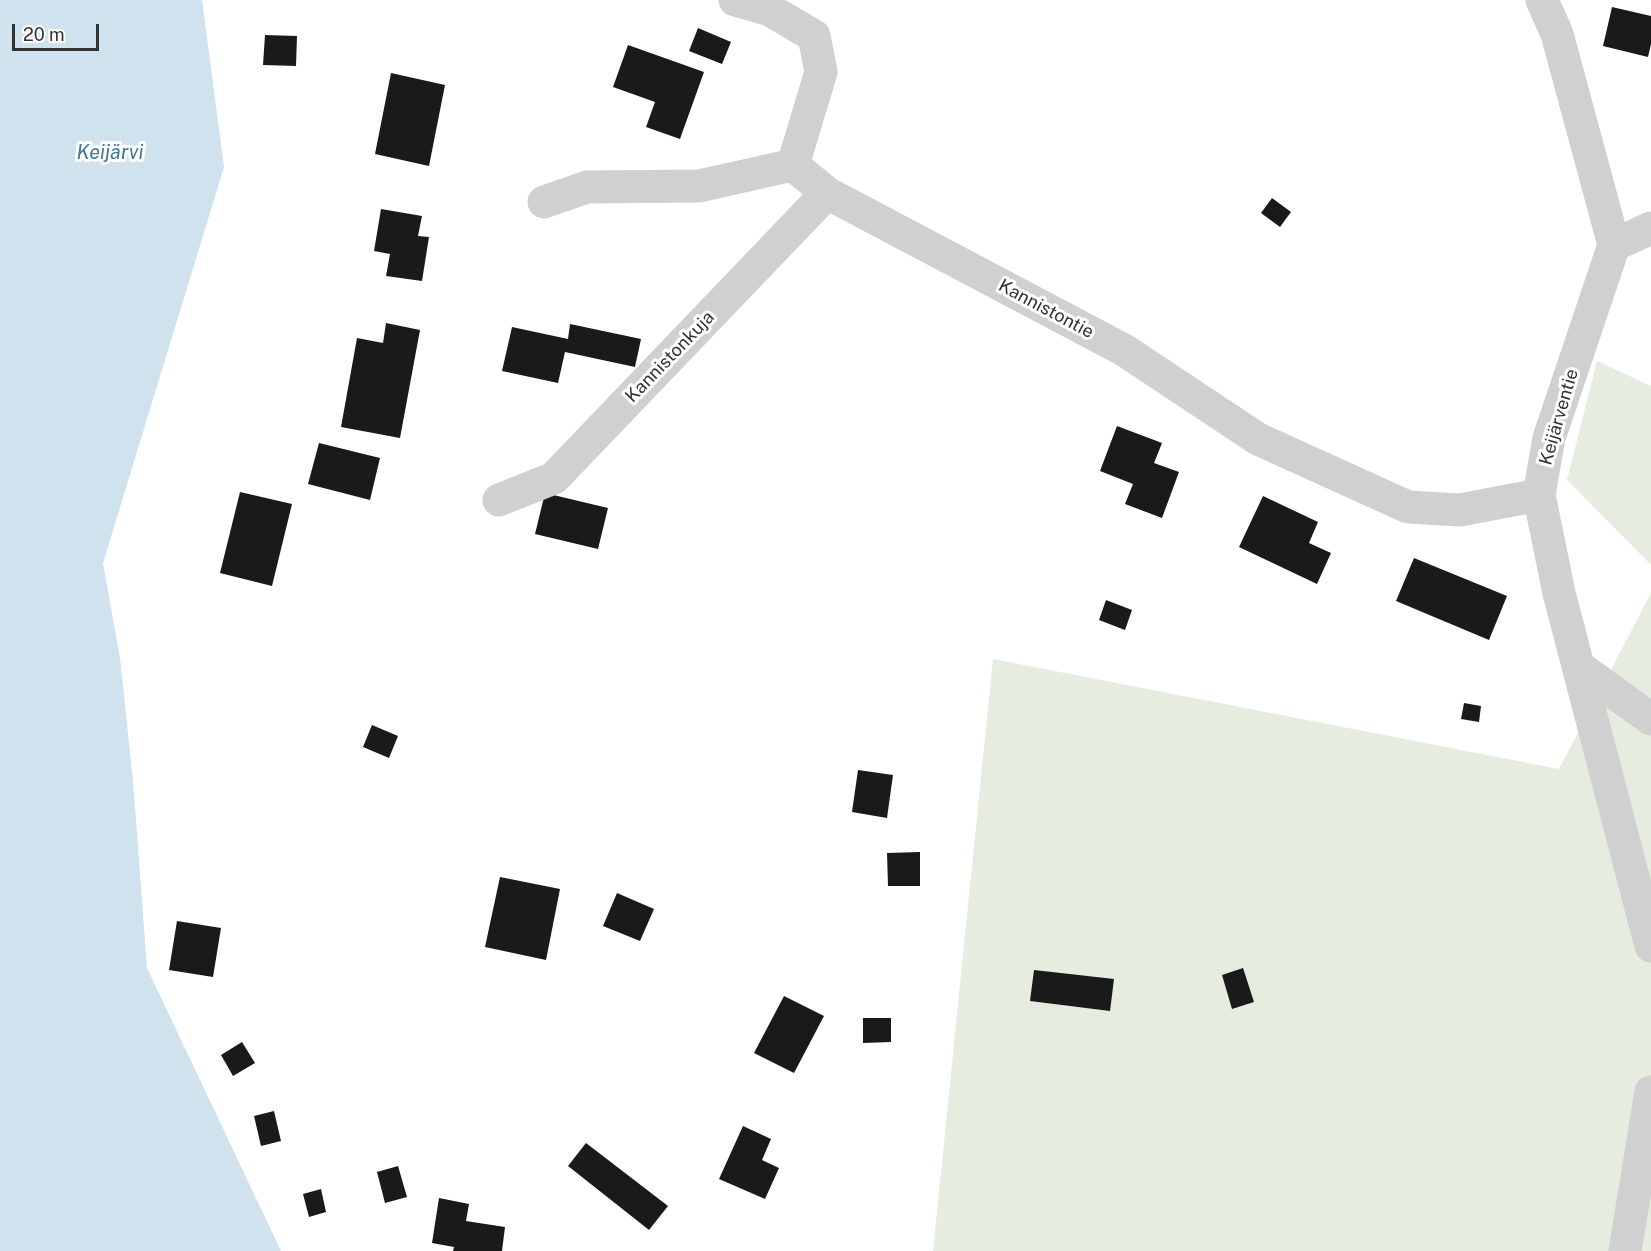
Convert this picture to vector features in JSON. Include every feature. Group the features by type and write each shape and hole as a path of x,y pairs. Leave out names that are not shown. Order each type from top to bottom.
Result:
{"street":[{"path":"544,202 588,188 699,186 793,165 821,72 814,36 770,10 735,0"},
{"path":"1542,0 1557,34 1614,245 1651,228"},
{"name":"Kannistontie","path":"793,165 827,193 1124,350 1258,439 1408,507 1460,510 1539,495"},
{"name":"Kannistonkuja","path":"499,500 554,478 827,193"},
{"name":"Keijärventie","path":"1614,245 1549,438 1539,495 1560,593 1651,946"},
{"path":"1579,667 1651,719"},
{"path":"1625,1251 1651,1092"}],"shaded area":[{"path":"1597,361 1651,386 1651,565 1567,480"},
{"path":"1651,593 1651,1251 933,1251 993,659 1559,769"}],"water":[{"name":"Keijärvi","path":"0,0 202,0 224,167 103,563 120,658 133,781 147,968 281,1251 0,1251"}],"building":[{"path":"1612,7 1651,16 1651,44 1648,57 1603,46"},
{"path":"698,28 731,42 722,64 689,51"},
{"path":"265,35 297,36 296,66 263,65"},
{"path":"628,45 704,72 680,139 646,127 655,102 613,87"},
{"path":"391,73 445,85 429,166 375,154"},
{"path":"1272,198 1291,212 1280,227 1261,213"},
{"path":"381,209 422,216 418,236 429,237 422,281 386,276 390,254 374,251"},
{"path":"386,323 420,330 400,438 341,427 357,338 383,343"},
{"path":"570,324 641,339 635,367 565,352 558,383 502,371 512,327 568,339"},
{"path":"1117,426 1162,443 1154,463 1179,472 1162,518 1125,504 1133,484 1100,471"},
{"path":"319,443 380,458 370,500 308,484"},
{"path":"240,492 292,504 272,586 220,573"},
{"path":"545,493 608,508 598,549 535,534"},
{"path":"1263,496 1318,522 1309,543 1331,553 1317,584 1239,547"},
{"path":"1414,558 1507,596 1489,640 1396,601"},
{"path":"1106,600 1132,610 1125,630 1099,620"},
{"path":"1464,703 1481,706 1479,722 1461,719"},
{"path":"372,725 398,736 389,758 363,747"},
{"path":"858,770 893,775 887,818 852,812"},
{"path":"920,852 920,886 888,886 887,853"},
{"path":"500,877 560,889 546,960 485,947"},
{"path":"617,893 654,909 640,941 603,926"},
{"path":"177,921 221,928 213,977 169,970"},
{"path":"1243,968 1254,1002 1232,1009 1222,975"},
{"path":"1034,970 1114,979 1110,1011 1030,1001"},
{"path":"784,996 824,1016 794,1073 754,1053"},
{"path":"863,1018 891,1018 891,1042 863,1043"},
{"path":"242,1042 255,1063 233,1076 221,1055"},
{"path":"274,1111 281,1141 261,1146 254,1116"},
{"path":"743,1126 771,1139 762,1160 779,1168 765,1199 719,1179"},
{"path":"586,1143 668,1206 649,1230 568,1166"},
{"path":"398,1166 407,1197 385,1203 377,1172"},
{"path":"321,1189 326,1212 309,1217 303,1194"},
{"path":"439,1198 469,1204 466,1221 505,1227 502,1251 453,1251 454,1247 432,1243"}]}
